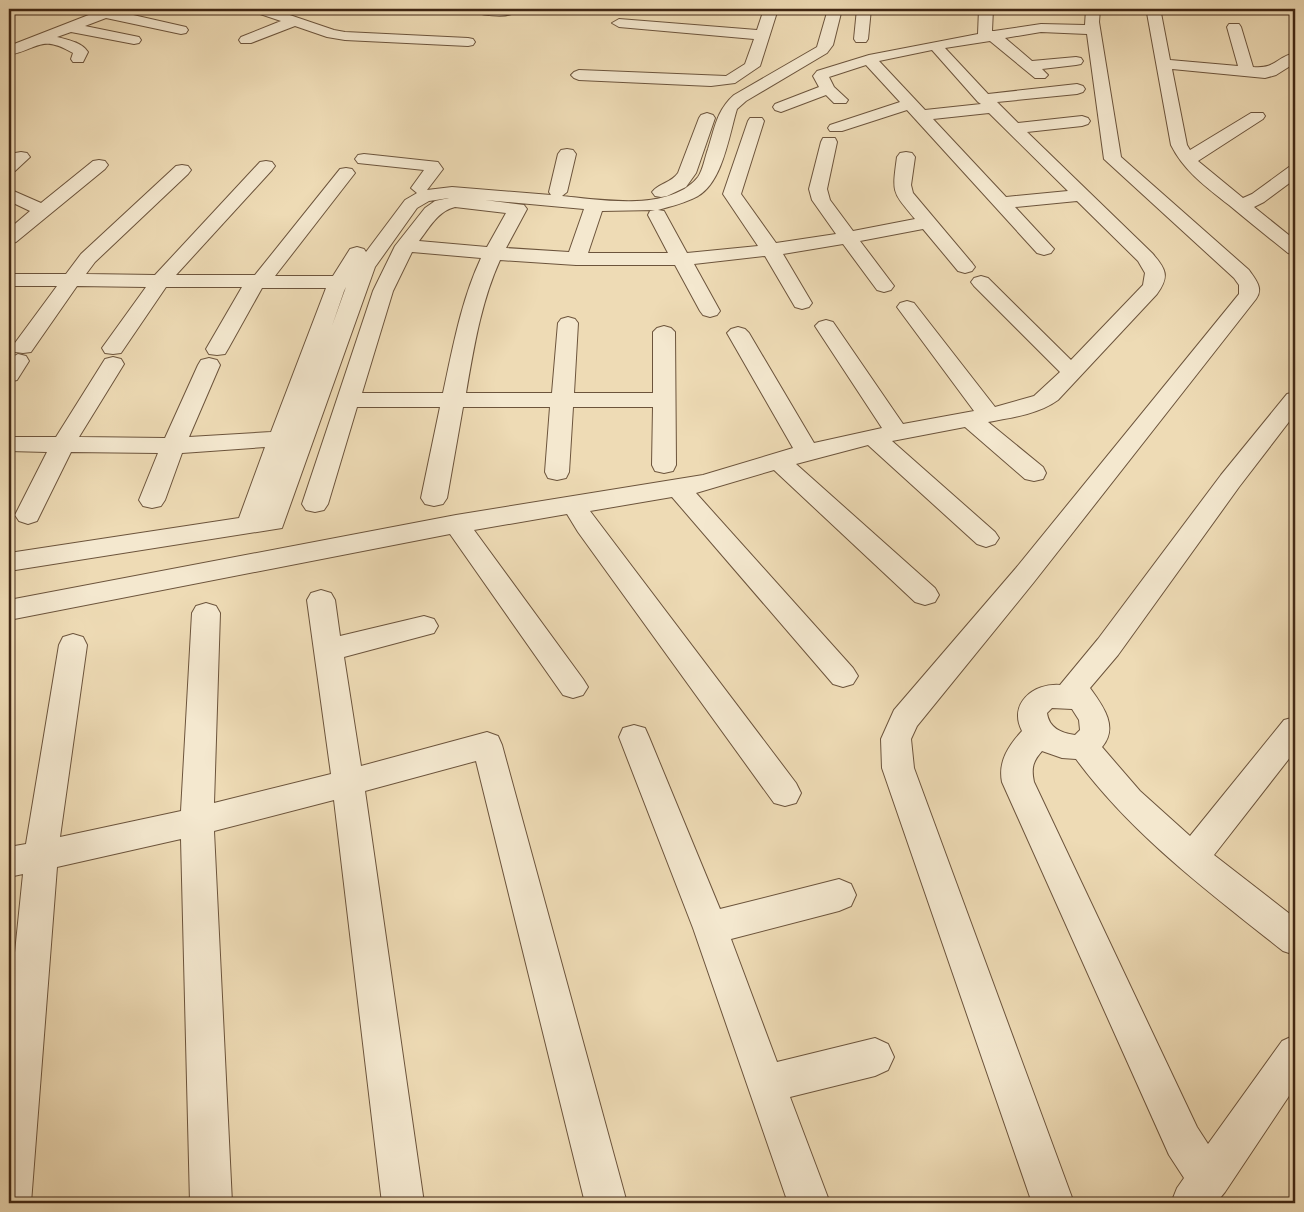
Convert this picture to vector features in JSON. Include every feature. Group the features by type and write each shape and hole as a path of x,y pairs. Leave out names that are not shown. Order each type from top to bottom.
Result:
{"street":[{"path":"259,9 332,34 360,38 468,42"},
{"path":"477,9 508,10"},
{"path":"579,75 711,81 730,80 752,66 771,9"},
{"path":"249,525 339,282 347,266 396,200 420,188 445,184 632,197 667,190 680,183 687,173 712,105 716,100 802,50 810,39 818,9"},
{"path":"9,562 273,522 354,293 365,267 417,199 434,194 452,192 620,207 656,204 681,197 701,185 707,178 730,107 740,98 822,50 826,45 835,9"},
{"path":"861,38 864,9"},
{"path":"986,9 989,36 1034,71 1076,61"},
{"path":"1156,9 1154,13 1179,145 1187,160 1240,206 1294,248"},
{"path":"495,23 508,10"},
{"path":"9,51 110,11 181,30"},
{"path":"840,100 828,89 821,76 822,74 869,59 935,45 1046,24 1093,20 1113,159 1242,274 1249,285 1249,295 1025,575 905,719 896,738 898,768 1053,1203"},
{"path":"246,40 295,21"},
{"path":"619,23 763,35"},
{"path":"1234,26 1247,72"},
{"path":"69,27 134,40"},
{"path":"41,38 74,46 80,52 78,59"},
{"path":"9,610 456,524 574,504 617,500 678,488 728,477 807,452 897,432 1015,410 1042,401 1150,290 1156,282 1157,275 1146,257 989,104 935,45"},
{"path":"1164,64 1247,72 1271,72 1295,57"},
{"path":"869,59 1044,249"},
{"path":"782,107 828,89"},
{"path":"884,286 821,200 818,190 832,135 915,110 989,104 1077,89"},
{"path":"1187,160 1257,116"},
{"path":"756,121 732,194 771,250 802,303"},
{"path":"1014,128 1082,121"},
{"path":"558,192 567,154"},
{"path":"906,157 902,185 904,194 965,267"},
{"path":"364,158 432,166 434,169 420,188"},
{"path":"9,238 99,165"},
{"path":"28,515 64,444 113,356 161,280 266,166"},
{"path":"16,361 70,281 88,258 182,170"},
{"path":"1240,206 1258,198 1295,171"},
{"path":"152,500 173,446 213,357 258,282 346,172"},
{"path":"9,194 42,210"},
{"path":"1001,203 1081,195"},
{"path":"315,504 383,291 405,246 432,212 440,205 456,202 518,209 478,284 434,498"},
{"path":"576,259 595,205"},
{"path":"657,215 710,311"},
{"path":"405,246 576,259 681,259 771,250 927,223"},
{"path":"9,280 339,282"},
{"path":"981,282 1063,364 1073,371"},
{"path":"907,307 980,417 1034,473"},
{"path":"557,472 568,323"},
{"path":"826,326 897,432"},
{"path":"664,332 664,465"},
{"path":"738,333 807,452"},
{"path":"1073,688 1095,721 1096,731 1092,739 1083,745 1065,746 1056,744 1039,733 1032,716 1034,707 1039,701 1048,697 1070,698 1073,688 1108,647 1230,481 1295,399"},
{"path":"348,400 664,400"},
{"path":"873,437 986,538"},
{"path":"9,444 173,446 280,439"},
{"path":"777,460 924,595"},
{"path":"678,488 843,676"},
{"path":"574,504 587,526 785,793"},
{"path":"456,524 573,687"},
{"path":"321,600 348,783 403,1203"},
{"path":"206,613 198,820 211,1203"},
{"path":"328,650 424,626"},
{"path":"10,1203 25,859 73,645"},
{"path":"1192,858 1295,729"},
{"path":"1039,733 1021,754 1017,762 1015,772 1018,782 1183,1141 1195,1160 1202,1190"},
{"path":"634,737 710,928 809,1203"},
{"path":"25,859 198,820 348,783 487,745 606,1203"},
{"path":"1083,745 1108,778 1128,800 1192,858 1295,939"},
{"path":"710,928 839,895"},
{"path":"1202,1190 1295,1054"},
{"path":"767,1084 874,1058"}]}
